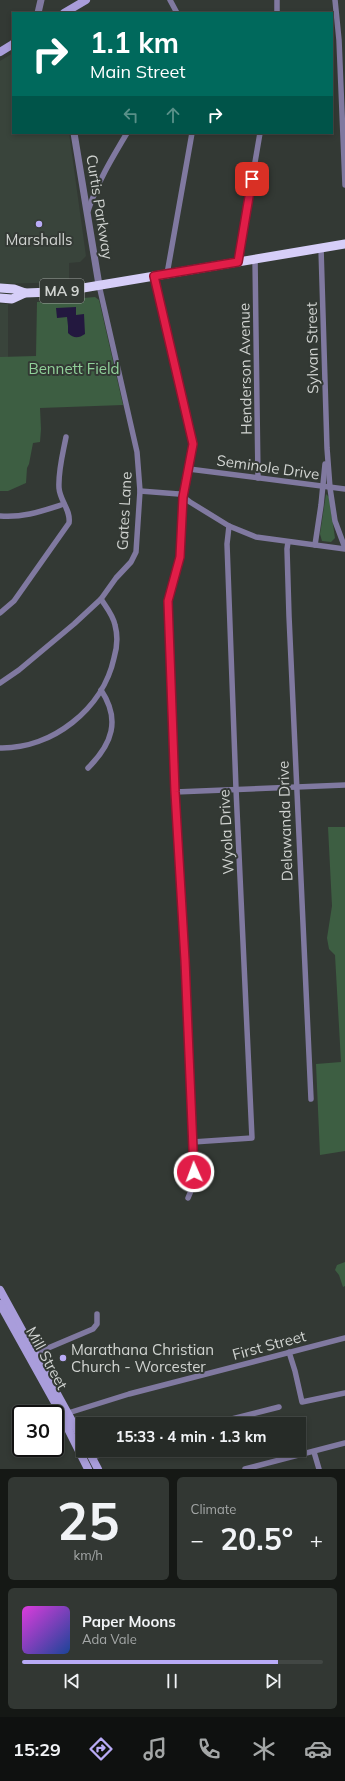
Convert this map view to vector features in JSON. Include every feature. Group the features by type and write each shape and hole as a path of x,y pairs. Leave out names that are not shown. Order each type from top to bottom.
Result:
{"highway":[{"name":"MA 9","path":"0,288 14,289 25,293 58,292 345,244"},
{"name":"MA 9","path":"0,298 12,299 25,293"}],"main road":[{"path":"66,12 86,0"},
{"path":"0,52 12,45"},
{"name":"Mill Street","path":"0,1290 32,1355 59,1405"},
{"name":"Mill Street","path":"0,1304 32,1355"},
{"name":"Mill Street","path":"64,1414 76,1431"},
{"name":"Mill Street","path":"64,1414 88,1469"},
{"path":"92,1457 98,1469"}],"street":[{"path":"38,12 41,0"},
{"path":"170,0 176,12"},
{"path":"277,0 277,12"},
{"path":"335,0 343,81 345,186"},
{"name":"Curtis Parkway","path":"74,134 99,285"},
{"path":"88,211 95,191 107,166 126,134"},
{"path":"167,274 192,134"},
{"path":"238,262 260,134"},
{"name":"Sylvan Street","path":"321,248 327,448 330,488 335,521 345,549"},
{"name":"Henderson Avenue","path":"255,259 258,478"},
{"path":"154,276 193,444 183,497 180,557 168,601 175,792 193,1142 194,1175 193,1186 188,1198"},
{"name":"Gates Lane","path":"0,683 19,670 74,624 101,598 136,555 140,491 135,440 99,285"},
{"path":"0,613 14,601 66,528 69,515 61,495 59,484 66,437"},
{"name":"Sylvan Street","path":"315,545 327,448"},
{"name":"Seminole Drive","path":"189,469 345,489"},
{"path":"140,491 179,494 229,526 256,537 345,549"},
{"path":"0,516 14,517 33,514 64,504"},
{"name":"Wyola Drive","path":"193,1142 252,1138 236,789 227,544 229,526"},
{"name":"Delawanda Drive","path":"288,542 289,616 296,787 311,1099"},
{"path":"0,748 25,745 47,738 63,729 82,714 101,690 108,678 113,664 117,636 114,622 101,598"},
{"path":"88,768 107,744 111,731 112,712 101,690"},
{"path":"175,792 345,784"},
{"path":"32,1355 93,1329 97,1324 97,1314"},
{"name":"First Street","path":"64,1414 129,1394 345,1338"},
{"path":"289,1352 295,1370 302,1402 345,1393"},
{"path":"240,1417 279,1407"},
{"path":"245,1469 345,1443"},
{"path":"314,1452 319,1469"}],"shaded area":[{"path":"12,54 12,134 69,134 86,256 80,262 69,263 69,282 0,284 0,61"},
{"path":"0,304 8,304 8,357 0,357"},
{"path":"76,307 76,315 84,314 85,334 79,337 74,337 68,333 67,317 57,318 56,308"}],"green space":[{"name":"Bennett Field","path":"95,297 99,300 123,405 40,408 40,442 33,443 27,468 26,483 8,491 0,491 0,357 36,356 37,302"},
{"path":"326,494 329,497 335,538 331,542 322,541 320,534"},
{"path":"328,827 345,827 345,1151 320,1155 316,1064 341,1062 335,955 329,949 327,938 332,906"},
{"path":"345,1262 345,1286 343,1287 339,1275 335,1270 337,1265"}],"place":[{"name":"Marshalls","path":"39,224"},
{"name":"Marathana Christian Church - Worcester","path":"63,1358"}],"route":[{"path":"194,1172 185,960 175,792 168,601 180,557 183,497 193,444 154,276 238,262 252,179"}]}
